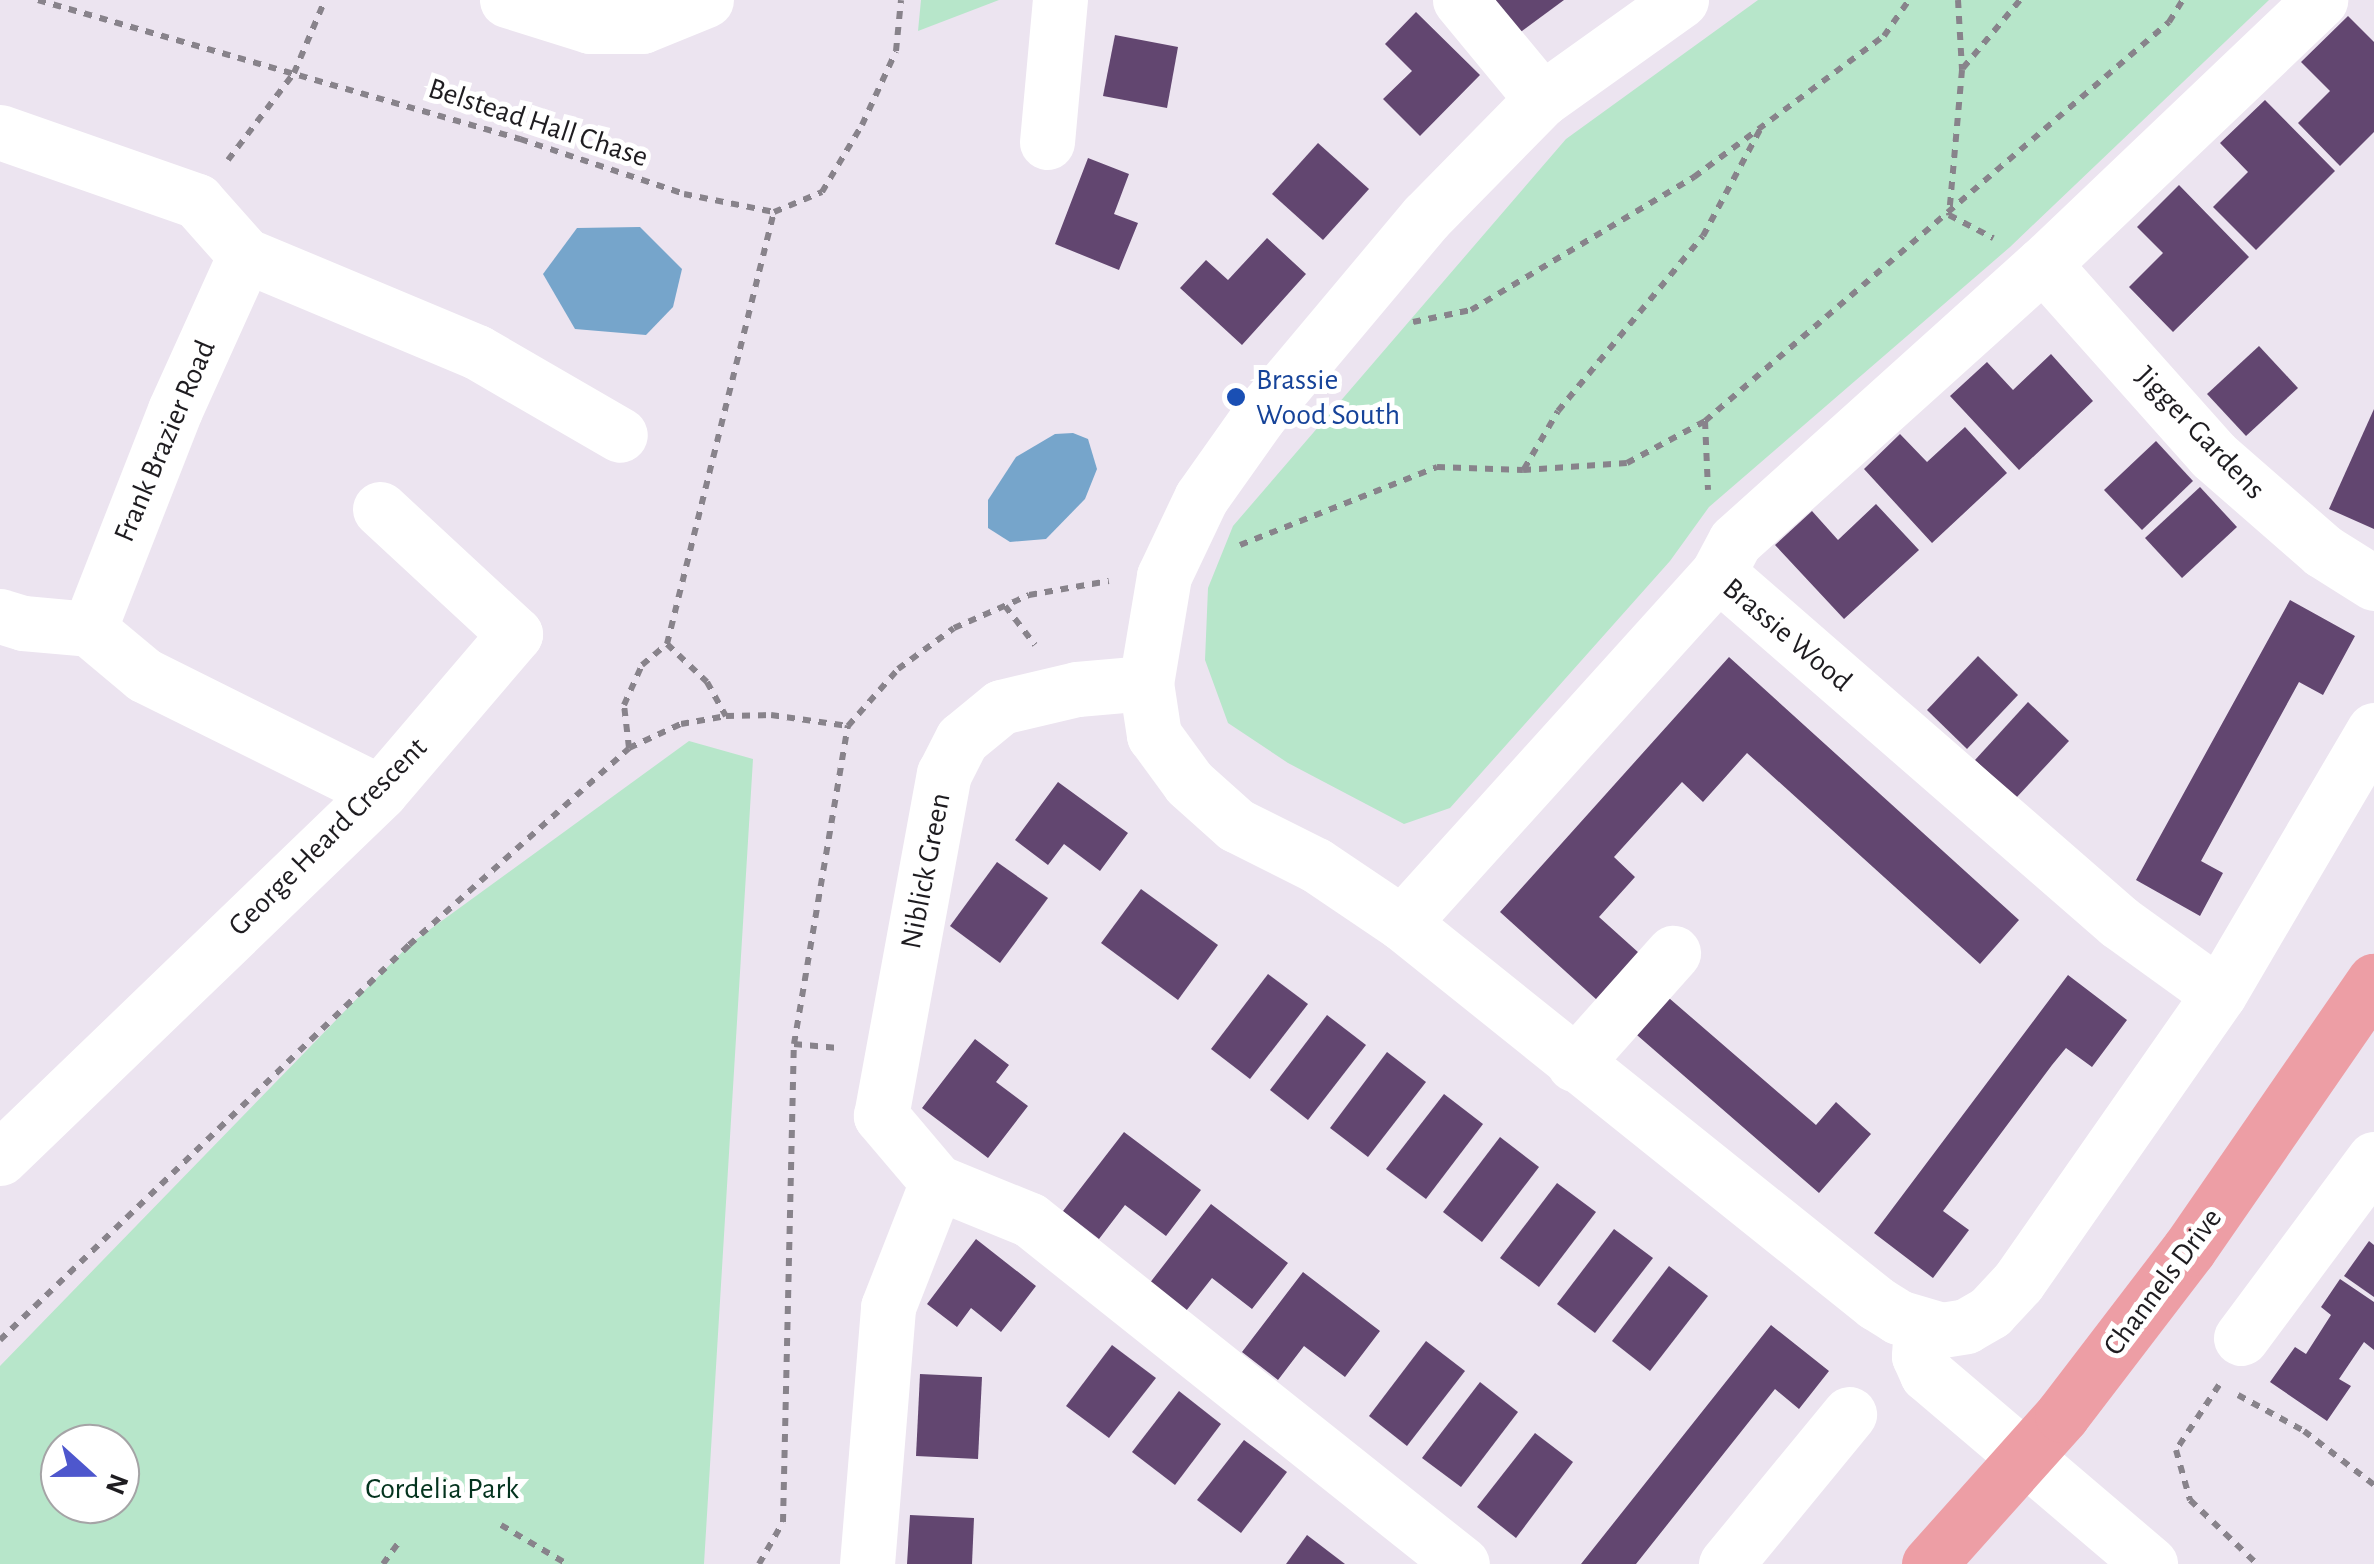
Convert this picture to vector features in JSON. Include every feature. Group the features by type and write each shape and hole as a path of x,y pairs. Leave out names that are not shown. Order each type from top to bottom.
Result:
{"highway":[{"name":"Channels Drive","path":"1928,1564 2026,1457 2189,1249 2374,981"}],"street":[{"path":"507,0 590,26 642,26 706,0"},
{"path":"1047,142 1060,0"},
{"path":"1460,0 1542,99"},
{"path":"1681,0 1542,99 1426,217 1318,343 1202,498 1164,576 1146,682 1154,734 1189,783 1236,825 1316,865 1402,923 1876,1303 1921,1326 1942,1330 1966,1326 1990,1312 2018,1282 2219,994 2374,730"},
{"path":"1718,574 1735,541 2043,264 2320,0"},
{"path":"0,132 197,201 245,255 477,352 620,436"},
{"name":"Frank Brazier Road","path":"88,629 174,410 245,255"},
{"name":"Jigger Gardens","path":"2043,264 2213,455 2323,551 2374,582"},
{"name":"George Heard Crescent","path":"0,1158 380,792 515,634 380,509"},
{"name":"Brassie Wood","path":"1402,923 1718,574 2119,922 2219,994"},
{"path":"0,616 22,623 88,629 144,676 380,792"},
{"name":"Niblick Green","path":"1146,682 1078,689 1001,708 962,739 944,774 881,1116 937,1182 1030,1220 1462,1564"},
{"path":"1574,1064 1673,953"},
{"path":"2230,1361 2374,1159"},
{"path":"868,1564 888,1307 937,1182"},
{"path":"1921,1326 1919,1356 1927,1374 2150,1564"},
{"path":"1726,1564 1849,1414"}],"path":[{"name":"Belstead Hall Chase","path":"38,0 520,139 684,194 774,212"},
{"path":"197,201 294,72 324,0"},
{"path":"629,748 624,705 642,665 667,644 774,212 822,192 862,125 896,51 901,0"},
{"path":"1318,343 1470,310 1694,178 1884,36 1909,0"},
{"path":"1949,215 1962,70 1958,0"},
{"path":"1962,70 2020,0"},
{"path":"1164,576 1437,467 1524,470 1627,463 1704,422 2169,22 2183,0"},
{"path":"1524,470 1558,411 1703,236 1762,126"},
{"path":"1949,215 2043,264"},
{"path":"667,644 708,682 726,716"},
{"path":"0,1340 410,946 629,748 681,724 726,716 771,715 848,726"},
{"path":"2257,1564 2190,1500 2176,1450 2230,1361 2304,1431 2374,1485"},
{"path":"501,1525 567,1564"},
{"path":"383,1564 398,1543"}],"green space":[{"path":"921,0 999,0 918,31"},
{"path":"1758,0 2269,0 2010,247 1709,507 1670,561 1450,808 1404,824 1288,763 1228,723 1205,660 1208,588 1233,526 1566,139"},
{"name":"Cordelia Park","path":"689,741 753,759 704,1564 0,1564 0,1366 410,944"}],"water":[{"path":"640,227 682,269 673,307 646,335 575,329 543,274 577,228"},
{"path":"1073,433 1088,439 1097,469 1085,499 1046,539 1010,542 988,528 988,500 1016,457 1055,434"}],"building":[{"path":"1493,0 1564,0 1518,34"},
{"path":"1416,12 1480,75 1420,136 1383,99 1412,71 1385,44"},
{"path":"2348,16 2374,42 2374,132 2340,166 2298,123 2330,91 2301,62"},
{"path":"1115,35 1178,47 1167,108 1103,96"},
{"path":"2265,100 2335,171 2256,250 2213,207 2248,172 2220,143"},
{"path":"1318,143 1369,189 1323,240 1272,194"},
{"path":"1088,158 1129,174 1114,214 1138,223 1119,270 1055,244"},
{"path":"2179,185 2249,257 2173,332 2129,287 2163,253 2137,227"},
{"path":"1267,238 1306,274 1242,345 1180,288 1206,260 1228,280"},
{"path":"2259,346 2298,388 2246,436 2207,394"},
{"path":"2051,354 2093,401 2019,470 1950,396 1987,362 2013,390"},
{"path":"2374,409 2374,529 2329,509"},
{"path":"1965,427 2007,473 1932,543 1864,469 1900,434 1927,462"},
{"path":"2156,441 2193,481 2142,530 2104,490"},
{"path":"2200,487 2237,527 2182,578 2145,538"},
{"path":"1876,504 1919,550 1844,619 1775,545 1812,511 1838,540"},
{"path":"2290,600 2355,636 2323,695 2299,682 2201,861 2223,873 2200,916 2136,880"},
{"path":"1978,656 2018,695 1967,749 1927,710"},
{"path":"1729,657 2019,920 1980,964 1747,753 1703,802 1682,782 1614,857 1635,877 1599,917 1639,953 1597,1000 1500,912"},
{"path":"2028,702 2069,741 2016,798 1975,760"},
{"path":"1058,782 1128,833 1100,871 1064,844 1048,865 1015,840"},
{"path":"997,862 1048,898 1000,963 950,926"},
{"path":"1141,889 1218,945 1178,1000 1101,943"},
{"path":"1268,974 1308,1004 1250,1079 1211,1049"},
{"path":"2068,975 2127,1020 2092,1067 2066,1048 2052,1065 1943,1211 1969,1230 1933,1278 1874,1233"},
{"path":"1662,992 1816,1125 1836,1102 1871,1134 1819,1193 1630,1029"},
{"path":"1327,1015 1366,1045 1308,1120 1270,1090"},
{"path":"975,1039 1009,1065 996,1082 1028,1106 988,1158 922,1108"},
{"path":"1387,1052 1426,1082 1368,1157 1330,1128"},
{"path":"1444,1094 1483,1124 1426,1199 1386,1169"},
{"path":"1124,1132 1201,1190 1166,1236 1125,1205 1099,1239 1063,1211"},
{"path":"1500,1137 1539,1167 1482,1242 1443,1212"},
{"path":"1557,1183 1596,1212 1539,1287 1500,1258"},
{"path":"1211,1204 1288,1263 1252,1309 1212,1278 1186,1311 1149,1284"},
{"path":"1614,1229 1653,1258 1595,1333 1557,1304"},
{"path":"976,1239 1036,1286 1001,1332 971,1308 957,1327 927,1304"},
{"path":"2369,1241 2374,1245 2374,1297 2344,1276"},
{"path":"1669,1266 1708,1296 1650,1371 1612,1341"},
{"path":"1303,1272 1380,1331 1345,1377 1304,1346 1278,1380 1242,1352"},
{"path":"2340,1279 2374,1302 2374,1350 2364,1342 2339,1379 2351,1386 2327,1421 2270,1382 2295,1347 2306,1354 2331,1315 2321,1307"},
{"path":"1771,1325 1829,1371 1799,1409 1775,1389 1636,1564 1581,1564"},
{"path":"1426,1341 1465,1371 1407,1446 1369,1416"},
{"path":"1112,1345 1156,1378 1109,1438 1066,1406"},
{"path":"920,1374 982,1377 978,1459 916,1456"},
{"path":"1480,1382 1518,1412 1461,1487 1422,1458"},
{"path":"1179,1391 1221,1424 1175,1485 1132,1452"},
{"path":"1535,1433 1573,1462 1516,1538 1477,1507"},
{"path":"1244,1440 1287,1472 1241,1533 1197,1500"},
{"path":"910,1515 974,1518 972,1564 907,1564"},
{"path":"1307,1535 1345,1564 1286,1564"}],"place":[{"name":"Brassie Wood South","path":"1236,397"}]}
